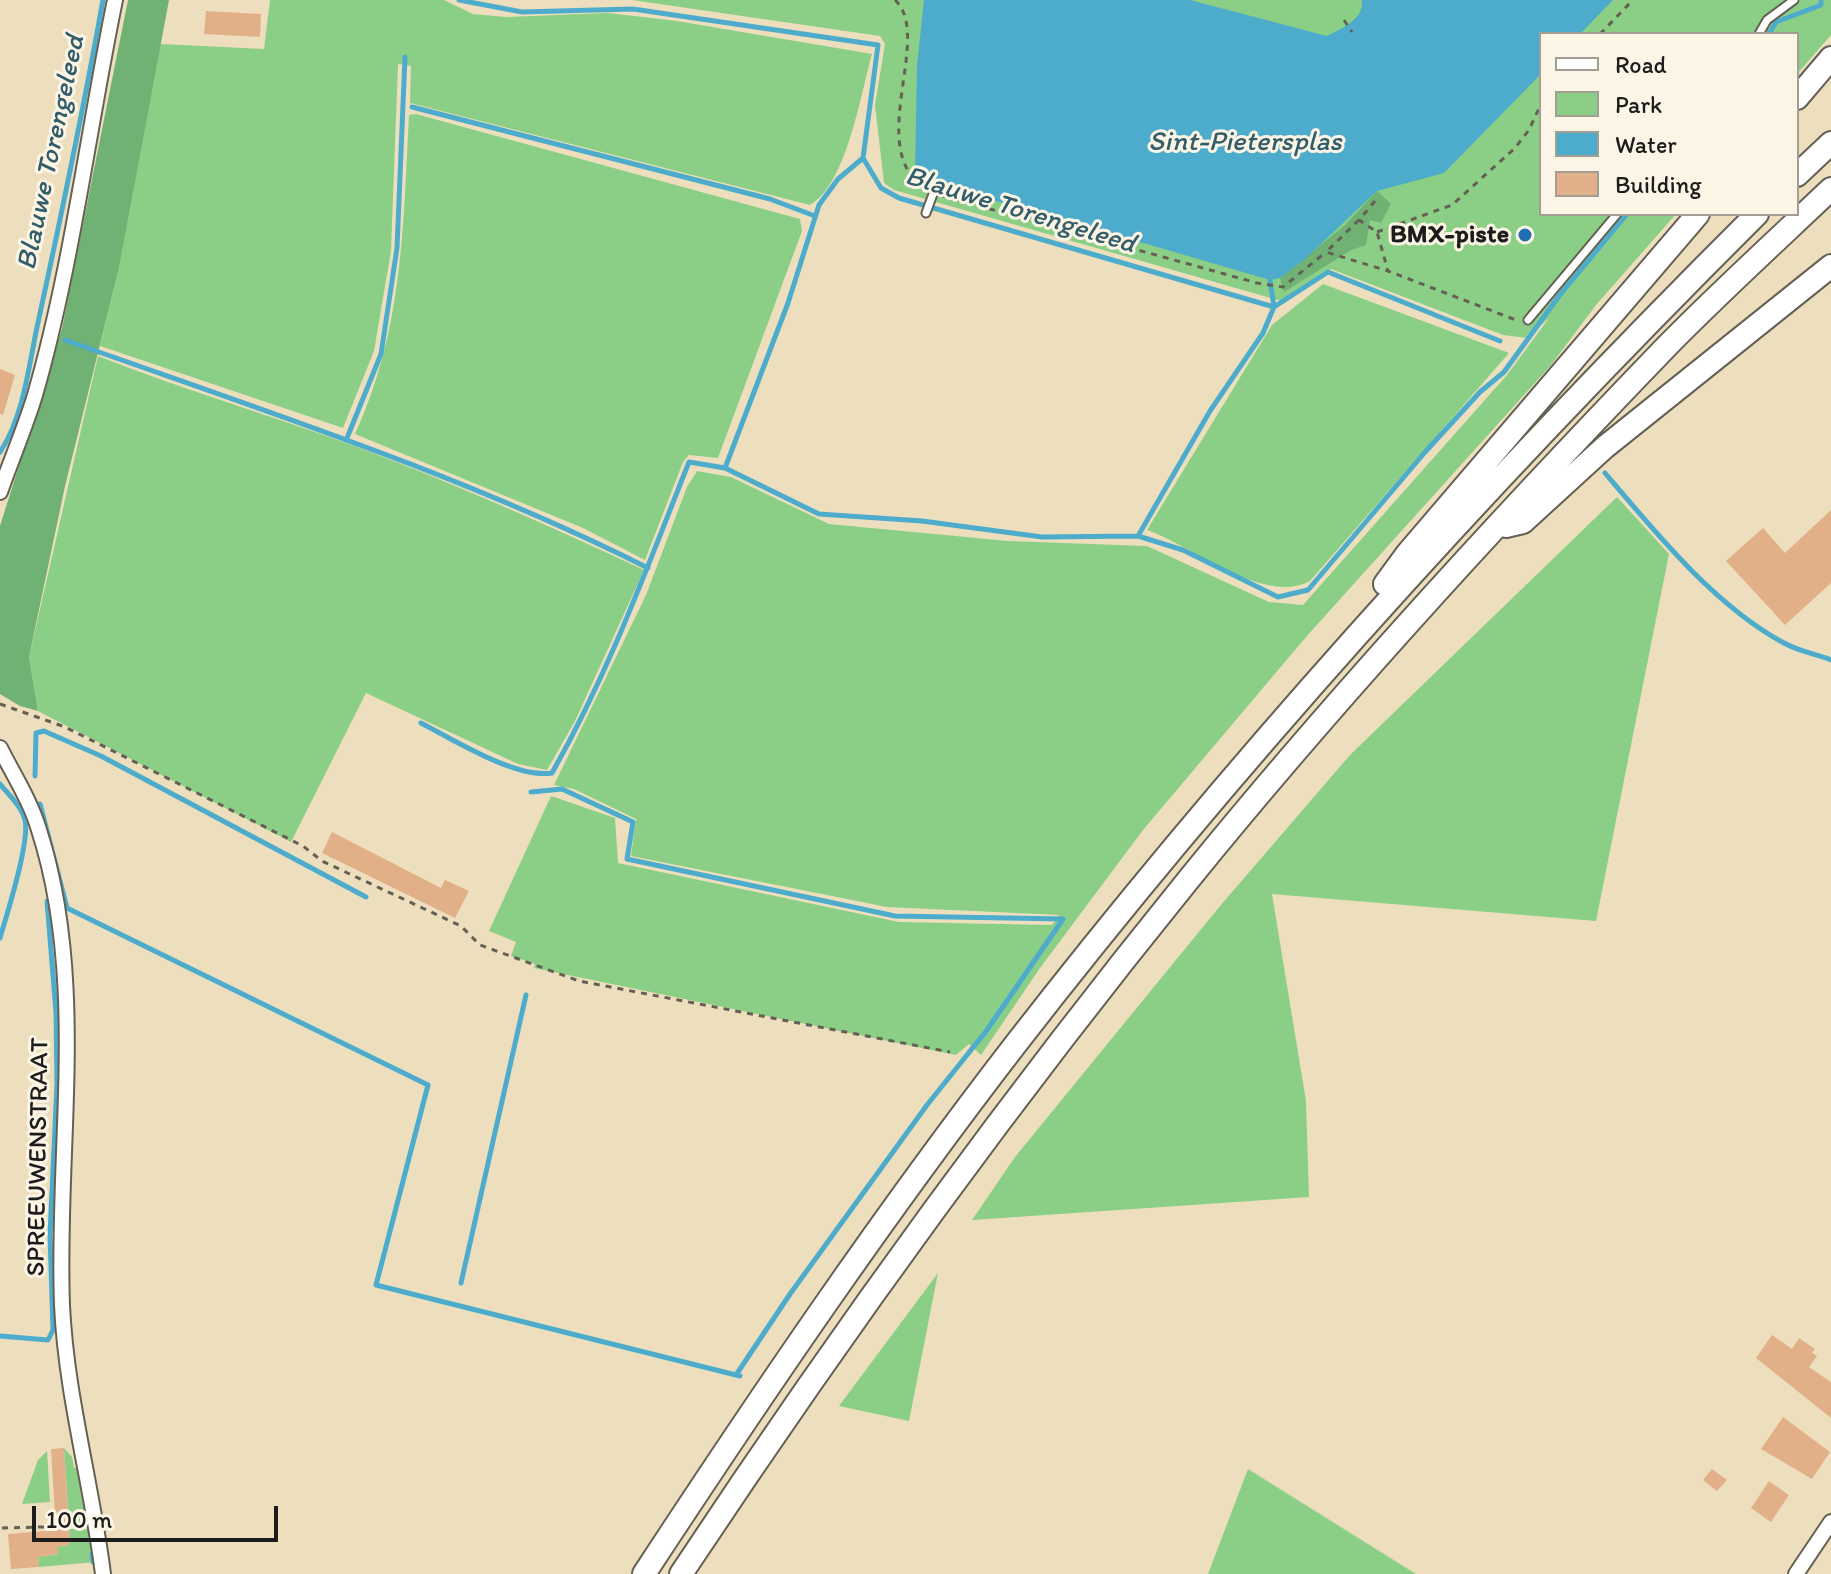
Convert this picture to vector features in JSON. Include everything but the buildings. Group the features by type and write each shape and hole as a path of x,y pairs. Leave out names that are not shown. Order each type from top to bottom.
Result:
{"highway":[{"path":"1799,96 1831,58"},
{"path":"1799,173 1831,143"},
{"path":"681,1574 904,1249 1037,1071 1191,876 1397,636 1497,528 1669,344 1831,189"},
{"path":"1327,667 1407,554 1696,216"},
{"path":"644,1574 871,1239 1015,1046 1167,856 1327,667 1563,409 1755,216"},
{"path":"1497,528 1523,522 1605,447 1831,266"}],"street":[{"path":"0,492 34,395 47,343 93,129 115,0"},
{"name":"SPREEUWENSTRAAT","path":"0,748 39,827 56,912 65,1008 62,1309 103,1574"},
{"path":"1796,1574 1831,1522"}],"lane":[{"path":"1760,32 1767,20 1794,0"},
{"path":"926,213 933,194"},
{"path":"1528,320 1615,216"}],"path":[{"path":"895,0 907,20 900,145 913,180 933,194 1257,283 1283,287 1326,252 1375,201"},
{"path":"1602,32 1633,0"},
{"path":"1344,20 1352,32"},
{"path":"1377,232 1452,205 1515,148 1529,130 1539,108"},
{"path":"1359,220 1377,232 1388,271"},
{"path":"1326,252 1388,271 1512,321 1528,320"},
{"path":"0,704 65,727 303,846 322,861 461,926 480,945 579,981 950,1052"},
{"path":"2,1528 95,1525"}],"green space":[{"path":"128,0 169,0 119,268 65,486 29,657 38,711 20,706 0,694 0,526 62,329"},
{"path":"270,0 444,0 473,14 506,17 608,13 677,21 872,54 843,158 823,194 810,205 410,103 411,66 398,64 391,251 374,351 343,428 100,346 119,268 160,44 264,49"},
{"path":"632,0 1831,0 1831,35 1799,72 1799,32 1539,32 1539,216 1674,216 1596,305 1551,365 1306,637 1143,830 1040,968 981,1055 969,1044 956,1055 534,968 535,964 511,956 516,942 489,931 551,796 615,818 618,863 899,922 1052,925 1059,915 887,907 631,856 636,819 574,789 554,785 646,595 687,487 697,471 731,477 829,524 1008,541 1147,546 1269,602 1303,605 1507,375 1549,318 1527,338 1503,335 1331,269 1281,301 894,190 884,183 875,105 885,44 880,36"},
{"path":"416,114 800,219 802,231 718,458 689,455 683,462 645,560 583,528 355,434 371,395 392,317 402,238 409,115"},
{"path":"1377,191 1391,204 1381,223 1370,220 1366,245 1351,250 1284,292 1280,278 1344,226"},
{"path":"1323,284 1509,353 1310,581 1292,587 1272,586 1228,571 1147,530 1272,325"},
{"path":"98,356 389,459 499,504 644,570 575,721 547,770 518,764 366,693 291,842 38,711 29,657"},
{"path":"1617,497 1669,554 1596,921 1272,894 1306,1101 1309,1197 972,1220 1015,1157 1220,906 1350,755"},
{"path":"938,1273 909,1421 839,1406"},
{"path":"64,1448 72,1457 74,1468 80,1466 90,1521 69,1525"},
{"path":"47,1451 50,1502 22,1504 38,1460"},
{"path":"1248,1469 1416,1574 1208,1574"},
{"path":"69,1529 91,1529 96,1562 39,1567 38,1557 58,1554 58,1546 70,1545"}],"water":[{"name":"Sint-Pietersplas","path":"924,0 1190,0 1327,36 1356,18 1362,0 1613,0 1582,32 1539,32 1539,76 1444,173 1377,191 1305,259 1280,278 1270,280 1020,207 932,185 915,173 917,65"}],"waterway":[{"name":"Blauwe Torengeleed","path":"0,452 15,422 25,387 103,0"},
{"name":"Blauwe Torengeleed","path":"459,0 522,12 633,9 878,45 863,158 881,188 899,198 1274,307 1328,272 1500,341"},
{"path":"1770,32 1776,22 1821,5 1821,0"},
{"path":"347,438 381,354 397,248 405,57"},
{"path":"412,107 770,199 815,216"},
{"path":"421,723 503,764 537,773 552,773 609,658 689,462 725,468 788,303 819,205 838,179 863,158"},
{"path":"1138,536 1183,550 1278,597 1308,590 1426,451 1480,392 1504,372 1559,296 1625,216"},
{"path":"725,468 819,514 922,521 1042,537 1138,536 1210,411 1263,333 1274,307 1270,280"},
{"path":"65,340 433,473 577,534 648,568"},
{"name":"Blauwe Torengeleed","path":"1605,473 1687,566 1734,609 1784,643 1831,660"},
{"path":"35,776 36,733 44,731 101,756 366,897"},
{"path":"0,784 21,810 26,830 17,878 0,938"},
{"path":"531,792 562,789 633,822 627,859 895,916 1063,919 987,1030 927,1105 790,1294 736,1375"},
{"path":"40,804 67,908 428,1085 376,1285 740,1376"},
{"path":"0,1336 48,1340 53,1330 50,1234 57,1084 56,1012 47,901"},
{"path":"461,1283 526,995"},
{"path":"92,1554 93,1562"}],"place":[{"name":"BMX-piste","path":"1525,235"}]}
